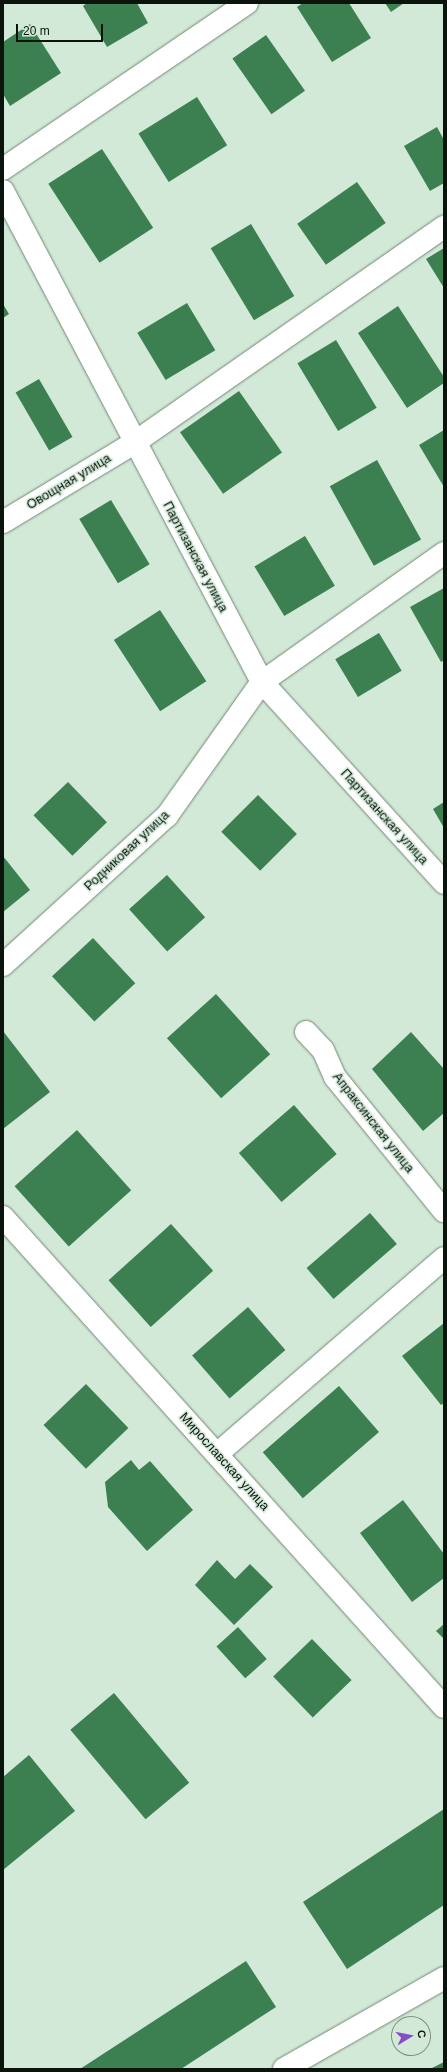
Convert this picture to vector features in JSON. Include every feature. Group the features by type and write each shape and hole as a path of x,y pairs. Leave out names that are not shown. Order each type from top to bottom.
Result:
{"street":[{"path":"3,169 247,3"},
{"name":"Партизанская улица","path":"3,191 134,443 262,682 444,883"},
{"name":"Овощная улица","path":"3,522 134,443 444,227"},
{"name":"Родниковая улица","path":"3,964 167,816 262,682 444,553"},
{"name":"Апраксинская улица","path":"306,1032 323,1050 335,1077 444,1211"},
{"name":"Мирославская улица","path":"3,1217 444,1707"},
{"path":"217,1454 444,1258"},
{"path":"284,2069 444,1978"}],"building":[{"path":"87,3 137,3 148,23 107,47 83,6"},
{"path":"303,3 349,3 371,38 332,62 297,7"},
{"path":"385,3 404,3 391,12"},
{"path":"30,24 61,73 10,106 3,94 3,42"},
{"path":"266,35 305,91 271,114 232,59"},
{"path":"197,97 227,145 169,182 138,134"},
{"path":"437,127 444,140 444,183 430,191 404,146"},
{"path":"102,149 153,228 100,263 48,184"},
{"path":"357,182 386,223 326,265 297,224"},
{"path":"251,224 294,296 254,320 211,248"},
{"path":"444,248 444,288 426,259"},
{"path":"187,303 215,350 166,380 137,333"},
{"path":"3,304 9,314 3,318"},
{"path":"398,306 444,377 444,383 407,408 358,333"},
{"path":"336,340 377,408 338,431 297,363"},
{"path":"39,379 72,437 49,451 16,392"},
{"path":"239,391 282,452 223,494 180,432"},
{"path":"444,430 444,487 419,445"},
{"path":"377,460 421,540 374,566 330,486"},
{"path":"111,500 150,564 118,583 79,519"},
{"path":"305,536 335,586 284,616 254,566"},
{"path":"444,588 444,660 441,662 410,607"},
{"path":"160,610 206,681 160,711 114,640"},
{"path":"379,633 402,671 358,697 335,659"},
{"path":"68,782 107,822 72,856 33,815"},
{"path":"258,795 297,834 260,871 221,832"},
{"path":"444,802 444,828 433,809"},
{"path":"3,856 30,890 3,912"},
{"path":"167,875 205,917 167,951 129,909"},
{"path":"93,938 135,983 94,1022 52,976"},
{"path":"216,994 270,1054 221,1098 167,1038"},
{"path":"3,1031 50,1092 3,1129"},
{"path":"411,1032 444,1069 444,1113 423,1131 372,1069"},
{"path":"294,1105 337,1154 282,1202 239,1153"},
{"path":"77,1130 131,1190 69,1246 15,1186"},
{"path":"370,1213 397,1244 334,1299 307,1268"},
{"path":"171,1224 213,1271 151,1327 109,1280"},
{"path":"248,1307 285,1350 230,1399 192,1356"},
{"path":"444,1323 444,1403 441,1405 402,1356"},
{"path":"86,1384 128,1428 86,1469 44,1425"},
{"path":"339,1386 379,1432 303,1498 263,1452"},
{"path":"131,1460 139,1470 150,1461 193,1510 147,1551 108,1507 105,1482"},
{"path":"403,1500 444,1554 444,1578 412,1602 360,1533"},
{"path":"217,1560 235,1579 250,1564 273,1587 234,1625 195,1585"},
{"path":"444,1624 444,1639 436,1631"},
{"path":"238,1627 267,1659 245,1678 216,1646"},
{"path":"312,1639 352,1680 313,1718 273,1677"},
{"path":"114,1693 189,1783 146,1819 70,1730"},
{"path":"29,1755 75,1811 3,1870 3,1777"},
{"path":"444,1809 444,1905 347,1969 303,1902"},
{"path":"246,1961 276,2007 181,2069 80,2069"},
{"path":"444,2062 444,2069 430,2069"}]}
